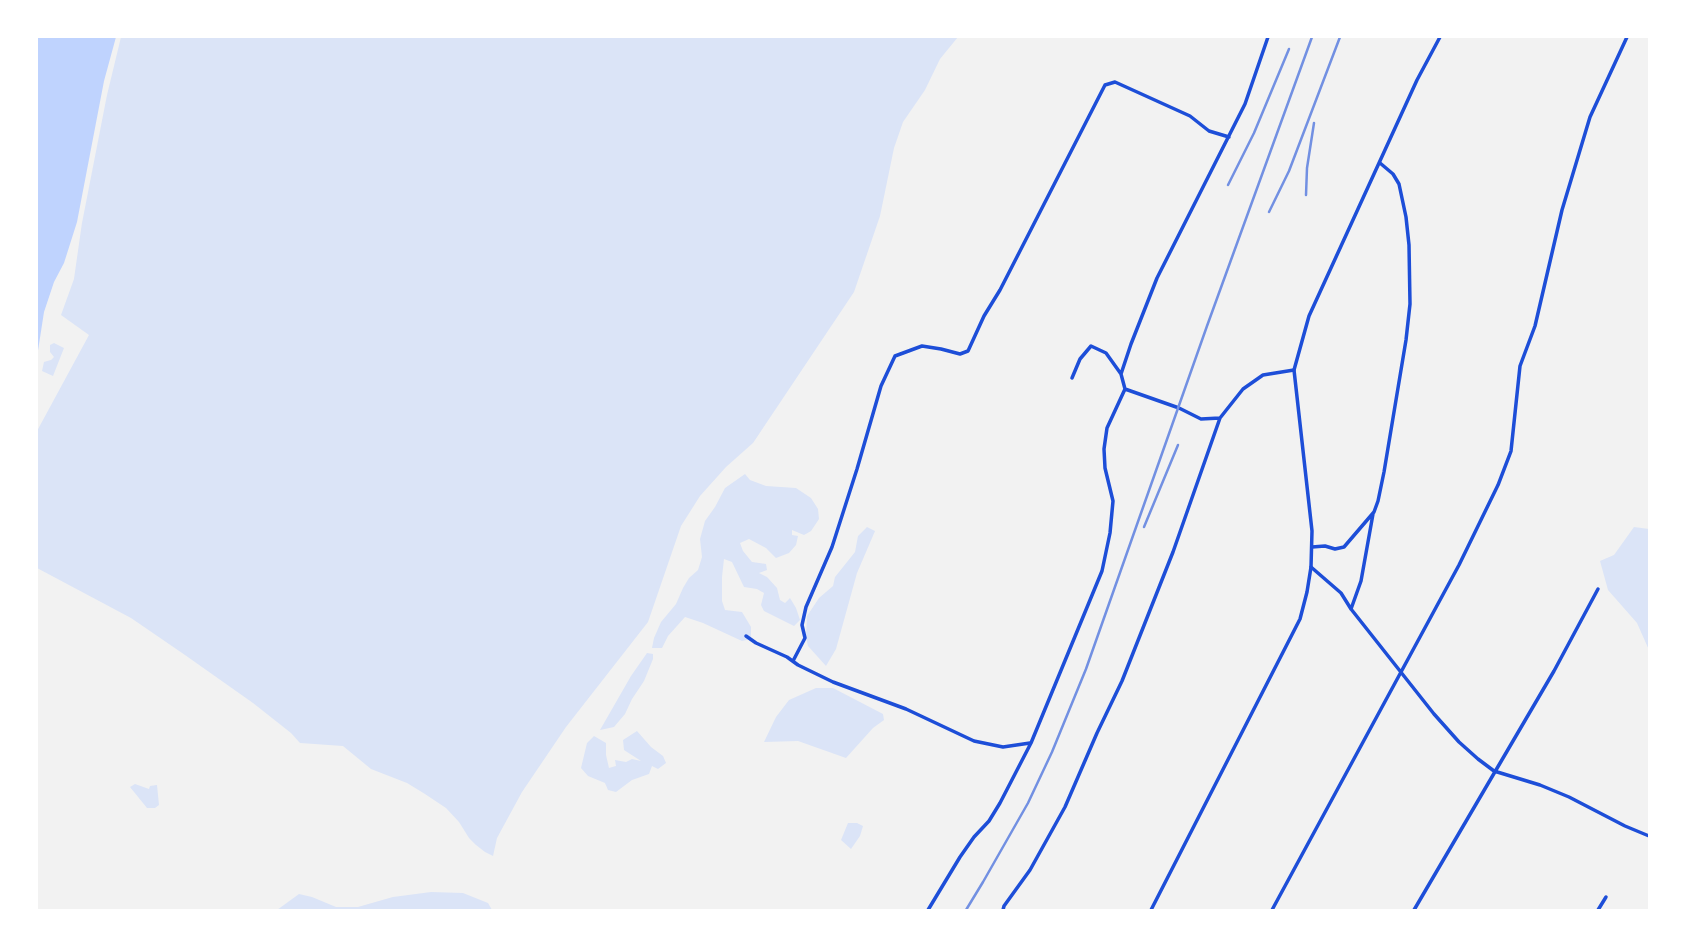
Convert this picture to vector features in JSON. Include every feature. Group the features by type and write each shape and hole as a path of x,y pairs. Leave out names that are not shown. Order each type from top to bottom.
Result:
{"street":[{"path":"1121,374 1130,344 1157,278 1245,104 1268,37"},
{"path":"1151,910 1300,619 1307,592 1312,547 1294,370 1309,316 1417,80 1440,37"},
{"path":"1272,910 1459,565 1511,451 1520,366 1535,326 1562,210 1590,117 1626,37"},
{"path":"793,661 805,638 802,625 806,607 832,547 881,386 895,356 922,346 960,355 968,351 1105,85 1115,82 1190,116 1209,131 1229,137"},
{"path":"1351,609 1361,581 1378,501 1410,304 1409,245 1402,195 1393,174 1380,163"},
{"path":"928,910 974,836 989,821 1031,743 1102,571 1113,501 1105,468 1104,449 1107,428 1125,389 1121,374 1106,354 1091,346 1080,359 1072,378"},
{"path":"1003,910 1030,870 1065,807 1122,681 1173,552 1220,418 1243,389 1263,374 1294,370"},
{"path":"1125,389 1201,419 1220,418"},
{"path":"1312,547 1345,547 1374,512"},
{"path":"1311,567 1341,593 1434,714 1459,742 1494,771 1569,797 1649,836"},
{"path":"1414,910 1554,671 1598,589"},
{"path":"746,636 833,682 906,709 974,741 1003,747 1031,743"},
{"path":"1598,910 1606,897"}],"shaded area":[{"path":"121,37 958,37 940,59 925,90 903,122 894,148 880,216 854,292 753,443 726,467 700,496 681,526 648,622 566,727 522,792 497,838 493,856 469,838 446,808 425,794 407,783 371,769 343,746 300,743 253,703 131,618 37,568 37,431 89,335 61,315 74,279 82,223"},
{"path":"54,343 64,348 53,376 42,371 44,362 54,357 50,352 50,345"},
{"path":"745,474 750,480 766,486 796,488 811,498 818,509 819,519 811,531 804,535 792,530 792,535 798,536 796,545 789,553 776,558 766,548 749,539 740,543 752,562 766,564 767,570 759,573 777,588 780,600 785,603 790,598 800,620 794,626 764,611 761,605 764,593 744,587 732,562 724,559 722,601 725,610 742,612 751,627 751,639 742,641 685,617 668,636 662,648 652,648 661,622 676,604 689,578 698,570 702,557 700,539 705,521 725,488"},
{"path":"867,527 875,531 857,573 836,649 826,666 808,646 807,616 819,598 833,586 835,577 855,552 858,536"},
{"path":"1634,527 1649,529 1649,650 1637,623 1608,590 1600,561 1614,555"},
{"path":"647,653 653,654 653,659 625,714 614,727 600,730 631,676"},
{"path":"816,688 833,688 883,714 884,720 873,728 846,758 798,741 764,742 776,717 789,700"},
{"path":"637,731 663,756 666,763 658,769 652,766 649,774 632,780 616,792 608,790 605,783 588,776 581,768 587,743 594,736 606,743 609,768 616,766 615,760 641,761 624,750 623,740"},
{"path":"135,784 149,789 150,786 157,785 159,805 147,808 130,787"},
{"path":"848,823 863,826 851,849 841,840"},
{"path":"431,892 463,893 488,903 492,910 277,910 299,894 336,907 358,907 393,897"}],"water":[{"path":"37,37 116,37 104,81 77,222 44,312 37,357"}],"railway":[{"path":"966,910 1028,803 1086,669 1312,37"},
{"path":"1269,212 1289,171 1340,37"},
{"path":"1228,185 1254,133 1289,49"},
{"path":"1306,195 1314,123"},
{"path":"1144,527 1178,445"}]}
